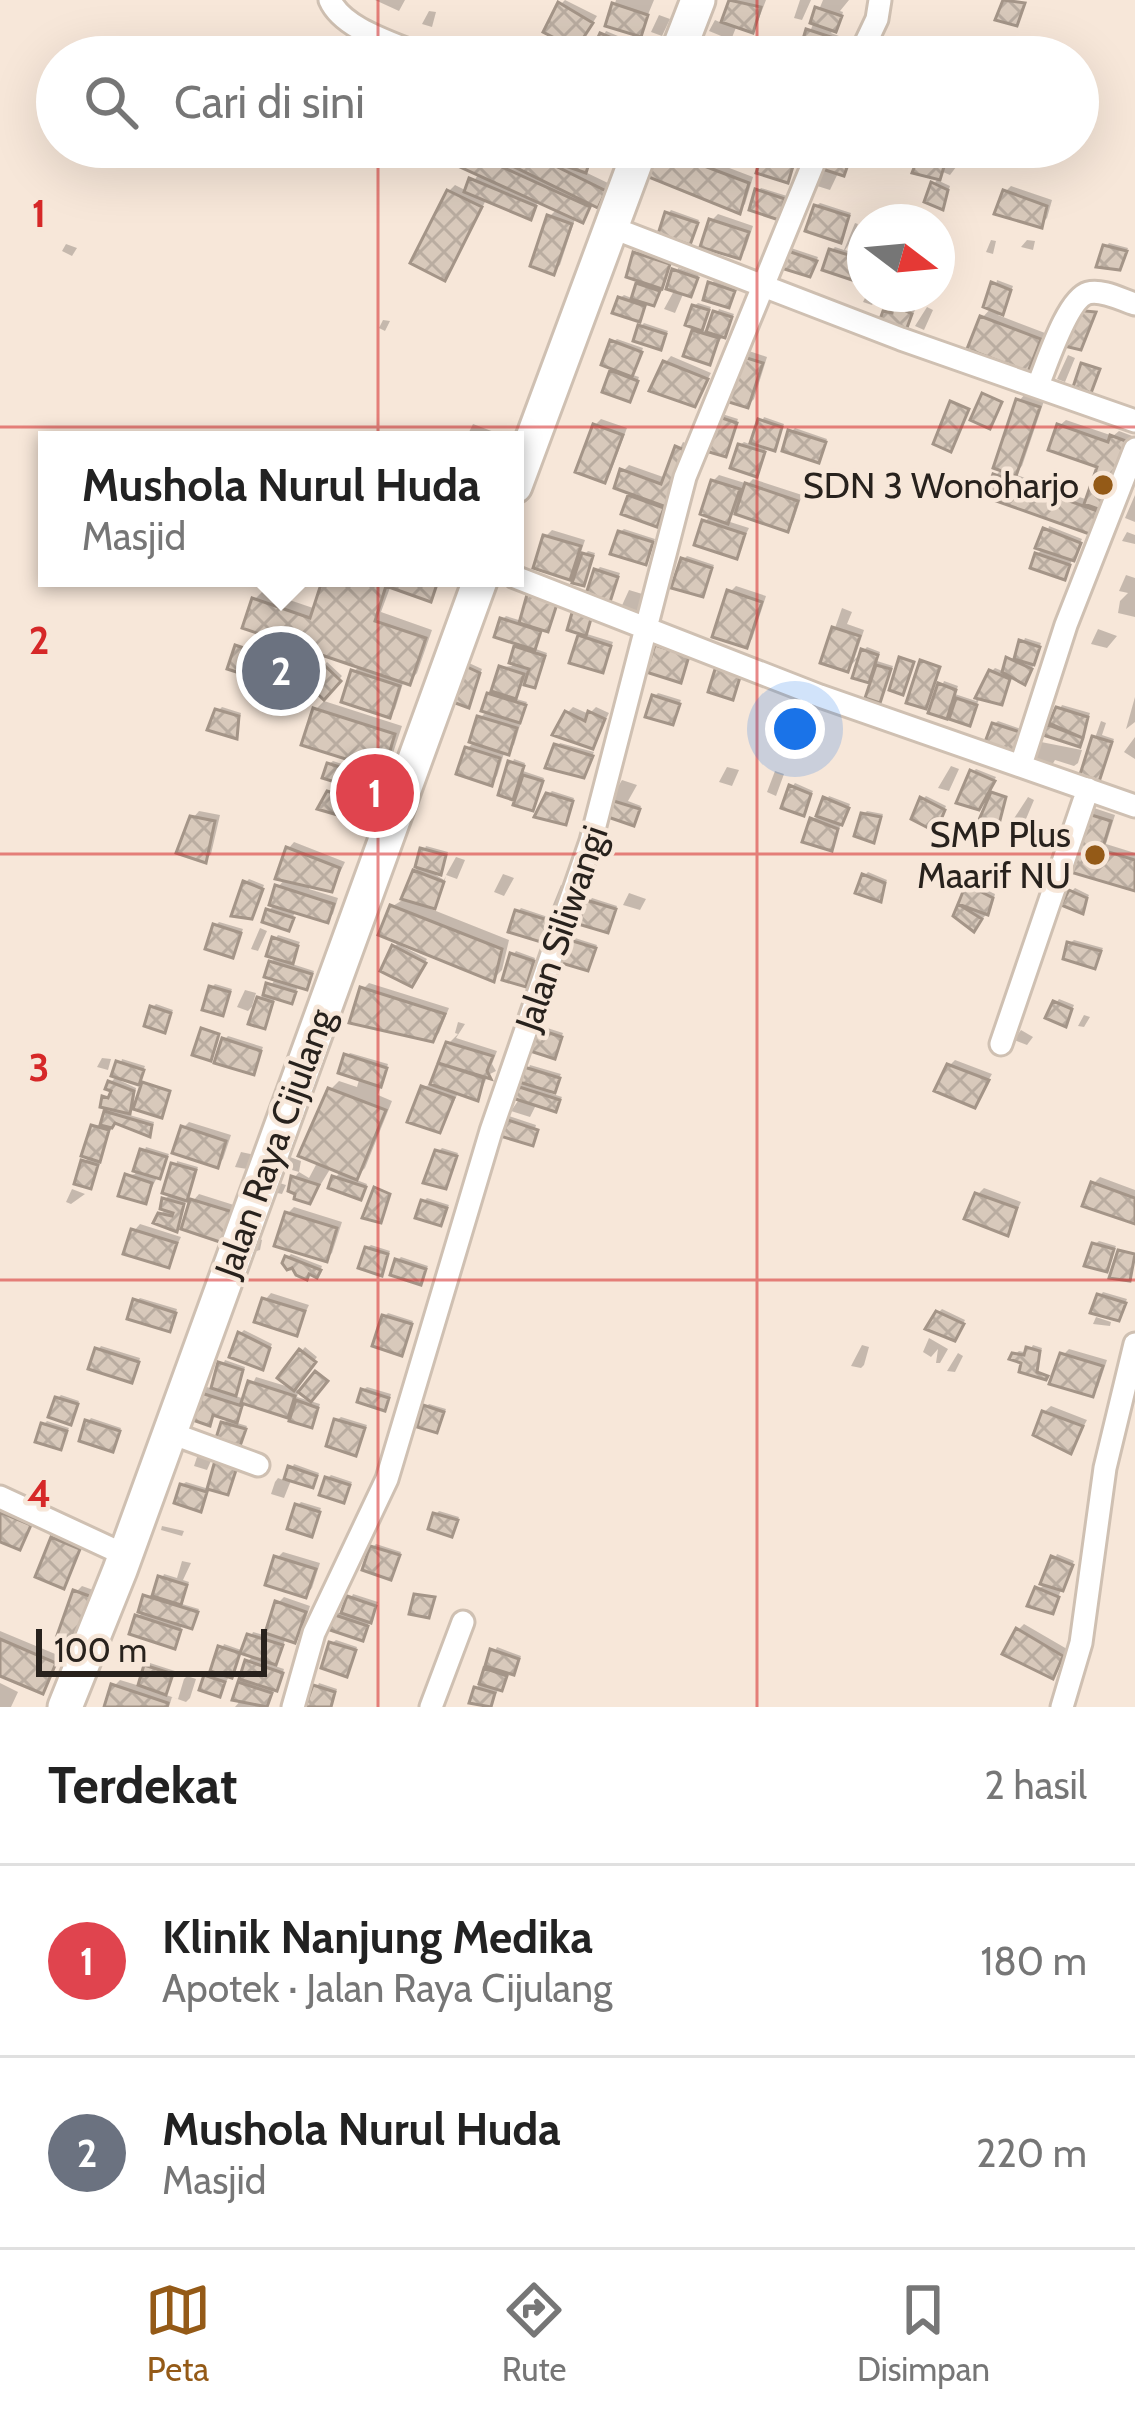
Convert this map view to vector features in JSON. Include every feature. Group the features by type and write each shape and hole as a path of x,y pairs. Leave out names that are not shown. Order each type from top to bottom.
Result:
{"highway":[{"path":"684,36 698,0"},
{"path":"524,461 632,168"},
{"name":"Jalan Raya Cijulang","path":"65,1707 125,1555 478,587"}],"street":[{"path":"330,0 334,10 380,36"},
{"path":"869,36 880,0"},
{"name":"Jalan Siliwangi","path":"293,1707 314,1633 386,1479 491,1131 591,841 685,477 811,168"},
{"path":"608,226 901,339 1135,421"},
{"path":"1038,385 1071,309 1082,296 1096,292 1135,304"},
{"path":"1021,765 1060,643 1135,449"},
{"path":"524,581 820,696 1135,806"},
{"path":"1000,1044 1088,789"},
{"path":"1062,1707 1082,1643 1105,1468 1135,1344"},
{"path":"168,1432 258,1465"},
{"path":"0,1497 125,1555"},
{"path":"431,1707 463,1622"}],"building":[{"path":"729,0 761,7 753,33 721,22"},
{"path":"1003,0 1025,3 1017,26 995,20"},
{"path":"558,2 593,23 584,36 543,32"},
{"path":"612,3 648,15 641,36 605,26"},
{"path":"815,7 842,16 836,32 810,23"},
{"path":"462,168 504,168 590,207 583,223"},
{"path":"517,168 559,168 606,191 598,208"},
{"path":"649,168 710,168 749,183 740,214 646,176"},
{"path":"758,168 792,168 788,183 756,173"},
{"path":"819,168 847,168 844,176"},
{"path":"914,168 944,168 940,180 912,173"},
{"path":"469,178 536,206 531,220 464,192"},
{"path":"931,182 948,190 944,204 924,202"},
{"path":"755,189 785,199 779,220 749,210"},
{"path":"447,190 482,207 445,281 410,263"},
{"path":"1003,190 1047,206 1042,228 994,214"},
{"path":"814,205 847,215 841,243 805,231"},
{"path":"665,212 698,223 690,245 658,234"},
{"path":"547,215 572,224 554,275 530,266"},
{"path":"709,219 749,232 740,259 700,247"},
{"path":"1103,245 1127,251 1120,270 1096,267"},
{"path":"829,249 847,254 847,278 822,270"},
{"path":"785,250 817,261 810,277 781,268"},
{"path":"633,252 670,264 662,289 626,277"},
{"path":"672,269 698,278 691,297 666,289"},
{"path":"708,282 735,291 729,308 703,300"},
{"path":"991,282 1011,290 1003,315 983,307"},
{"path":"636,283 660,291 654,306 631,299"},
{"path":"618,297 645,306 640,322 612,313"},
{"path":"692,305 709,310 702,331 685,325"},
{"path":"1075,310 1096,312 1081,350 1060,345"},
{"path":"713,311 732,317 725,338 706,332"},
{"path":"883,312 912,314 904,336 879,322"},
{"path":"980,316 1041,339 1028,372 967,349"},
{"path":"638,325 666,334 661,350 633,341"},
{"path":"692,330 719,338 710,365 683,356"},
{"path":"610,340 642,352 632,377 601,365"},
{"path":"734,354 763,363 748,408 719,399"},
{"path":"663,361 708,379 695,407 649,391"},
{"path":"1081,363 1100,369 1091,393 1073,387"},
{"path":"610,370 638,381 630,402 602,392"},
{"path":"982,393 1002,402 990,429 970,420"},
{"name":"SDN 3 Wonoharjo","path":"1016,399 1040,407 1016,476 993,468"},
{"path":"950,401 969,409 951,452 933,444"},
{"path":"713,415 737,423 726,457 702,450"},
{"path":"758,419 782,427 775,451 750,443"},
{"path":"593,424 623,435 605,483 575,472"},
{"name":"SDN 3 Wonoharjo","path":"1057,424 1108,442 1110,435 1131,443 1107,512 1084,504 1097,467 1048,450"},
{"path":"788,430 826,442 819,463 782,451"},
{"path":"738,444 765,452 757,477 730,468"},
{"path":"675,446 689,452 669,508 614,488 620,469 661,484"},
{"name":"SDN 3 Wonoharjo","path":"993,474 1106,514 1098,537 985,497"},
{"path":"711,480 740,489 728,524 700,514"},
{"path":"745,483 798,501 788,532 735,514"},
{"path":"628,495 664,508 657,527 621,514"},
{"path":"702,520 745,534 737,559 694,545"},
{"path":"1043,528 1081,543 1074,561 1035,548"},
{"path":"618,531 653,542 646,565 610,554"},
{"path":"543,535 581,546 570,580 533,568"},
{"path":"582,553 593,556 584,586 572,583"},
{"path":"1035,553 1070,565 1065,580 1030,568"},
{"path":"681,558 712,568 703,597 671,588"},
{"path":"594,569 618,577 609,605 585,597"},
{"path":"320,587 386,587 375,621 426,638 410,685 242,628 252,598 310,618"},
{"path":"389,587 436,587 431,602"},
{"path":"727,590 762,602 747,648 712,637"},
{"path":"528,591 558,601 548,632 519,623"},
{"path":"574,606 593,612 586,636 567,630"},
{"path":"500,618 541,631 535,650 494,637"},
{"path":"832,627 860,636 848,672 820,663"},
{"path":"578,635 611,646 603,673 569,663"},
{"path":"1019,640 1040,647 1034,665 1014,659"},
{"path":"284,644 308,674 278,698 254,668"},
{"path":"235,645 250,650 243,674 227,669"},
{"path":"655,645 689,656 681,683 646,672"},
{"path":"514,646 545,656 535,688 524,685 529,669 509,663"},
{"path":"861,649 878,655 869,683 852,678"},
{"path":"899,657 914,662 903,695 889,690"},
{"path":"1006,657 1032,669 1025,685 1002,672"},
{"path":"920,660 940,667 926,709 906,703"},
{"path":"322,663 341,681 324,700 305,682"},
{"path":"463,665 480,673 469,708 450,701"},
{"path":"876,665 891,669 880,703 865,698"},
{"path":"499,666 524,674 516,699 491,691"},
{"path":"716,666 741,674 733,700 708,692"},
{"path":"351,670 400,686 390,718 341,702"},
{"path":"989,670 1010,679 1002,705 975,698"},
{"path":"938,683 956,690 947,719 928,713"},
{"path":"487,693 526,705 520,723 481,711"},
{"path":"652,695 680,704 673,725 645,717"},
{"path":"956,698 977,705 970,726 949,719"},
{"path":"1056,707 1088,717 1083,738 1049,723"},
{"path":"313,708 395,734 384,771 301,745"},
{"path":"215,709 239,716 237,739 207,730"},
{"path":"565,711 585,721 588,711 605,719 593,749 552,735"},
{"path":"477,716 517,728 509,755 469,742"},
{"path":"992,723 1020,732 1014,752 985,742"},
{"path":"1046,724 1083,738 1080,747 1043,735"},
{"path":"1092,736 1112,742 1097,788 1078,781"},
{"path":"554,744 593,756 584,778 545,768"},
{"path":"465,747 500,758 492,786 456,774"},
{"path":"508,761 524,766 513,800 498,795"},
{"path":"327,763 356,772 351,787 322,778"},
{"path":"970,770 995,781 979,810 956,803"},
{"path":"523,775 543,781 533,811 513,805"},
{"path":"364,780 392,788 386,806 358,797"},
{"path":"789,785 811,794 804,816 781,808"},
{"path":"327,791 373,806 365,823 317,809"},
{"path":"991,792 1006,797 998,828 978,822"},
{"path":"546,793 573,801 566,825 534,817"},
{"path":"823,797 849,808 842,825 816,816"},
{"path":"920,797 945,810 936,832 911,819"},
{"path":"607,799 640,809 634,826 602,815"},
{"path":"861,813 881,817 874,843 854,836"},
{"name":"SMP Plus Maarif NU","path":"1085,813 1111,821 1102,850 1135,860 1135,891 1067,871"},
{"path":"190,816 215,821 206,863 176,853"},
{"path":"810,818 838,829 832,851 802,842"},
{"path":"286,847 340,868 332,892 275,879"},
{"path":"420,848 446,855 441,875 415,867"},
{"path":"413,870 444,882 435,909 401,899"},
{"path":"862,874 885,883 881,902 855,893"},
{"path":"243,881 263,889 252,919 231,916"},
{"path":"966,884 993,898 988,915 958,904"},
{"path":"275,885 334,904 328,923 269,905"},
{"path":"1069,890 1087,898 1083,914 1061,905"},
{"path":"586,900 616,909 608,933 578,924"},
{"path":"958,904 982,919 974,932 953,916"},
{"path":"390,905 502,949 494,982 378,935"},
{"path":"266,909 294,918 289,931 262,922"},
{"path":"515,910 551,921 544,943 508,932"},
{"path":"213,924 241,933 233,958 205,949"},
{"path":"272,937 298,946 293,964 266,956"},
{"path":"566,939 596,948 588,971 558,962"},
{"path":"1067,942 1101,951 1095,969 1063,959"},
{"path":"392,945 426,963 412,987 380,971"},
{"path":"510,953 534,961 526,987 502,980"},
{"path":"269,961 312,974 307,990 264,977"},
{"path":"266,983 296,992 292,1004 263,995"},
{"path":"209,986 230,992 223,1016 202,1010"},
{"path":"360,987 445,1014 433,1042 349,1023"},
{"path":"257,997 273,1002 265,1029 248,1024"},
{"path":"1053,1001 1072,1009 1066,1027 1045,1018"},
{"path":"150,1006 171,1013 165,1033 144,1026"},
{"path":"201,1028 219,1034 211,1061 192,1055"},
{"path":"534,1028 562,1037 555,1059 527,1050"},
{"path":"222,1038 261,1051 254,1075 214,1063"},
{"path":"446,1042 493,1056 487,1071 491,1079 438,1063"},
{"path":"344,1054 387,1068 381,1087 338,1073"},
{"path":"116,1061 144,1070 139,1085 111,1076"},
{"path":"438,1063 484,1078 478,1101 430,1084"},
{"path":"947,1064 989,1080 975,1108 934,1091"},
{"path":"524,1067 560,1078 555,1093 519,1082"},
{"path":"108,1081 134,1091 130,1114 100,1107 102,1096 108,1098 111,1091 105,1089"},
{"path":"142,1082 170,1091 162,1118 133,1109"},
{"path":"510,1084 560,1100 556,1112 506,1096"},
{"path":"421,1086 454,1098 440,1133 407,1122"},
{"path":"328,1088 386,1110 357,1180 298,1156"},
{"path":"104,1111 152,1125 150,1137 115,1123 112,1128 100,1125"},
{"path":"502,1118 538,1130 533,1146 497,1135"},
{"path":"91,1125 109,1130 100,1162 81,1156"},
{"path":"181,1126 226,1141 218,1168 172,1153"},
{"path":"140,1149 167,1157 160,1179 133,1171"},
{"path":"435,1150 457,1156 446,1189 423,1183"},
{"path":"81,1160 98,1165 91,1189 74,1184"},
{"path":"171,1163 196,1170 187,1201 162,1193"},
{"path":"125,1174 152,1183 146,1204 118,1196"},
{"path":"291,1176 319,1185 310,1204 294,1199 295,1194 288,1191"},
{"path":"332,1176 366,1187 361,1200 328,1188"},
{"path":"1091,1182 1135,1198 1135,1224 1082,1206"},
{"path":"374,1187 390,1194 381,1223 362,1218"},
{"path":"975,1193 1017,1208 1008,1236 964,1219"},
{"path":"162,1198 184,1204 177,1232 153,1223 158,1213 172,1216 160,1209"},
{"path":"190,1199 233,1212 223,1243 181,1229"},
{"path":"421,1200 447,1208 441,1226 415,1218"},
{"path":"285,1212 337,1228 327,1262 274,1246"},
{"path":"131,1229 177,1243 169,1268 123,1254"},
{"path":"1092,1243 1114,1249 1107,1272 1084,1266"},
{"path":"365,1247 388,1254 382,1276 358,1268"},
{"path":"1118,1250 1135,1254 1130,1281 1109,1278"},
{"path":"285,1256 321,1270 317,1278 309,1274 307,1280 292,1268 287,1270 282,1263"},
{"path":"395,1259 426,1269 421,1285 390,1275"},
{"path":"1097,1294 1126,1303 1119,1321 1090,1313"},
{"path":"262,1298 305,1311 297,1336 254,1322"},
{"path":"133,1299 176,1313 170,1332 127,1319"},
{"path":"936,1311 964,1324 955,1341 925,1329"},
{"path":"382,1315 412,1324 402,1356 372,1346"},
{"path":"238,1332 270,1348 263,1370 229,1357"},
{"path":"1026,1347 1040,1351 1037,1372 1048,1376 1046,1380 1019,1372 1021,1363 1009,1359 1012,1353 1024,1355"},
{"path":"95,1348 139,1362 132,1383 88,1369"},
{"path":"299,1349 316,1362 294,1391 277,1378"},
{"path":"1060,1353 1103,1366 1093,1397 1049,1384"},
{"path":"218,1362 243,1370 236,1396 211,1388"},
{"path":"315,1371 328,1381 311,1402 298,1392"},
{"path":"248,1381 295,1396 288,1418 241,1403"},
{"path":"361,1389 389,1398 385,1411 357,1402"},
{"path":"195,1391 242,1406 237,1423 213,1415 210,1426 187,1418"},
{"path":"55,1397 78,1404 71,1425 48,1417"},
{"path":"296,1400 318,1408 312,1428 289,1421"},
{"path":"423,1405 444,1412 437,1433 417,1427"},
{"path":"1042,1411 1083,1426 1071,1454 1033,1435"},
{"path":"334,1419 365,1428 356,1456 326,1446"},
{"path":"85,1420 120,1431 113,1452 79,1441"},
{"path":"221,1422 246,1429 240,1446 216,1438"},
{"path":"41,1423 67,1431 61,1450 35,1442"},
{"path":"216,1457 238,1464 228,1495 207,1489"},
{"path":"288,1466 317,1476 313,1488 284,1479"},
{"path":"325,1477 350,1485 344,1503 319,1495"},
{"path":"180,1484 207,1492 201,1512 174,1503"},
{"path":"295,1504 320,1512 312,1537 287,1529"},
{"path":"0,1512 31,1525 20,1550 0,1542"},
{"path":"433,1513 458,1520 452,1537 428,1529"},
{"path":"51,1537 80,1549 64,1589 35,1577"},
{"path":"370,1546 400,1555 391,1580 362,1570"},
{"path":"274,1556 316,1569 306,1598 265,1585"},
{"path":"1051,1556 1073,1565 1063,1591 1040,1584"},
{"path":"158,1576 187,1585 181,1605 152,1596"},
{"path":"1035,1587 1059,1597 1053,1614 1027,1606"},
{"path":"73,1590 92,1597 74,1648 55,1641"},
{"path":"414,1594 435,1597 429,1618 409,1614"},
{"path":"143,1595 198,1612 192,1629 138,1612"},
{"path":"347,1596 376,1606 371,1623 341,1613"},
{"path":"275,1601 306,1612 295,1643 265,1633"},
{"path":"329,1613 368,1626 363,1641 324,1628"},
{"path":"135,1615 181,1630 175,1649 129,1634"},
{"path":"1016,1628 1063,1656 1053,1679 1002,1654"},
{"path":"247,1634 283,1645 276,1665 240,1653"},
{"path":"0,1639 56,1663 43,1694 0,1676"},
{"path":"329,1642 356,1650 347,1677 321,1668"},
{"path":"218,1646 240,1653 232,1678 210,1671"},
{"path":"490,1649 519,1659 514,1675 485,1666"},
{"path":"245,1660 283,1673 277,1691 239,1679"},
{"path":"144,1665 173,1674 166,1695 138,1685"},
{"path":"484,1668 507,1676 502,1691 479,1684"},
{"path":"204,1675 225,1682 220,1697 199,1690"},
{"path":"238,1682 272,1693 267,1707 232,1700"},
{"path":"111,1684 168,1703 167,1707 104,1707"},
{"path":"313,1685 335,1692 331,1707 305,1707"},
{"path":"474,1687 495,1693 491,1707 469,1703"}],"place":[{"name":"SDN 3 Wonoharjo","path":"1103,485"},
{"name":"Mushola Nurul Huda","path":"281,671"},
{"name":"Klinik Nanjung Medika","path":"375,793"},
{"name":"SMP Plus Maarif NU","path":"1095,855"}]}
